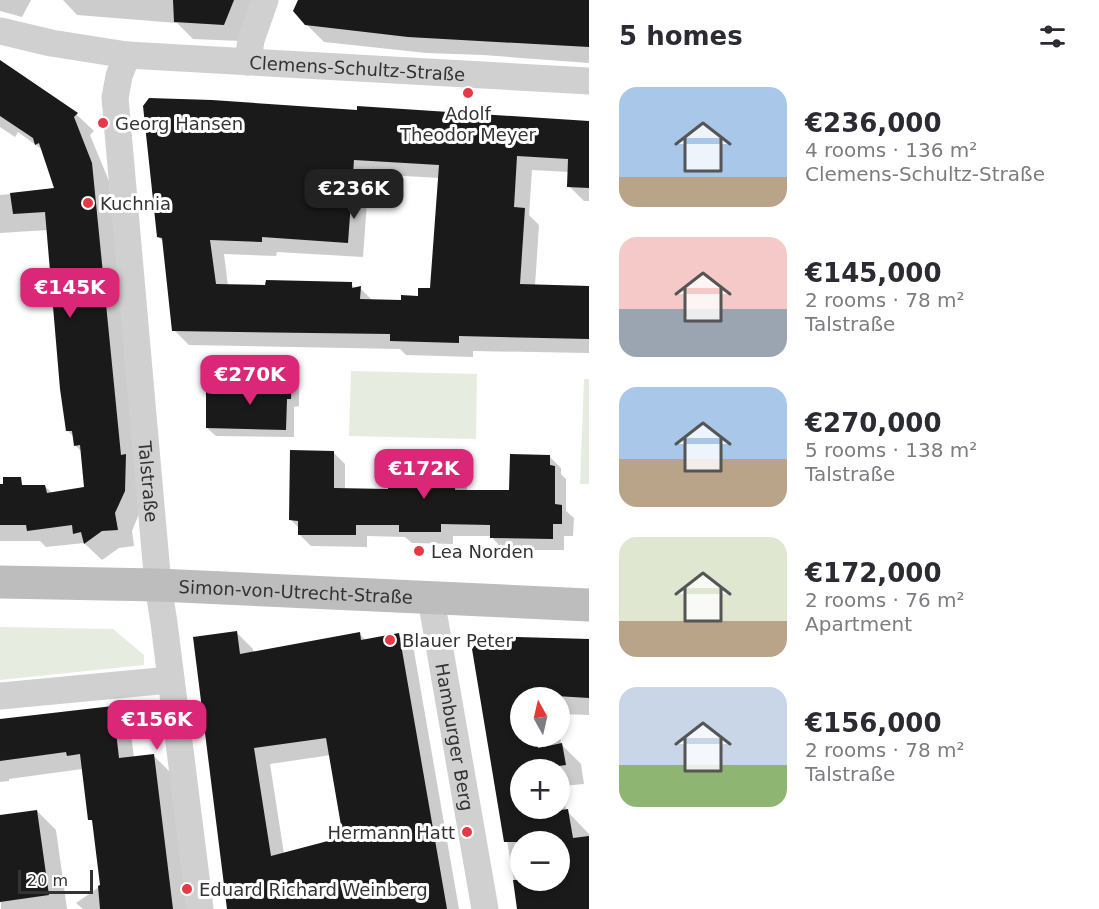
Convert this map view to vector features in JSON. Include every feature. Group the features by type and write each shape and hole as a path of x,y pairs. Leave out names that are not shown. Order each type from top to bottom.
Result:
{"main road":[{"name":"Simon-von-Utrecht-Straße","path":"0,582 158,585 589,605"}],"street":[{"path":"248,62 251,40 265,0"},
{"name":"Clemens-Schultz-Straße","path":"0,31 51,43 127,55 589,81"},
{"name":"Talstraße","path":"127,55 118,75 115,98 158,585 200,909"},
{"name":"Hamburger Berg","path":"431,599 485,909"},
{"path":"0,696 170,680"}],"shaded area":[{"path":"351,371 477,374 476,439 349,436"},
{"path":"584,379 589,379 589,484 580,484"},
{"path":"0,627 113,629 144,655 144,665 0,680"}],"building":[{"path":"173,0 234,0 224,25 174,22"},
{"path":"298,0 589,0 589,47 408,37 305,25 293,11"},
{"path":"0,60 78,113 74,117 92,163 121,455 126,454 125,491 115,513 118,530 102,531 84,544 81,532 73,534 72,525 27,531 26,525 0,525 0,484 3,484 3,477 21,477 22,485 45,485 47,493 84,487 80,445 74,446 72,431 66,431 60,389 45,212 13,214 10,193 54,188 39,143 35,145 33,138 0,116"},
{"path":"149,98 212,100 357,110 357,106 589,121 589,188 567,187 568,159 517,156 514,207 525,208 520,284 589,286 589,339 459,336 459,343 390,341 390,334 172,331 162,238 157,237 143,106","holes":["354,160 439,165 430,288 418,288 418,296 401,295 401,300 360,299 361,286 352,288 352,282 266,280 265,285 216,284 210,240 262,242 262,237 348,243"]},
{"path":"263,375 292,376 291,399 287,399 286,430 206,428 206,387 263,388"},
{"path":"290,450 334,451 334,488 388,489 389,468 456,468 455,490 509,490 510,454 550,455 550,465 555,466 555,504 562,505 562,524 553,524 553,539 490,538 490,525 441,524 441,532 399,532 399,525 356,525 356,535 298,535 298,521 289,520"},
{"path":"237,631 240,654 360,632 361,640 399,633 447,909 227,909 193,637","holes":["326,738 343,837 271,856 254,748"]},
{"path":"482,636 589,639 589,698 570,697 570,687 510,687 510,747 563,747 565,759 510,759 510,819 570,819 573,838 589,836 589,909 517,909 515,891 570,891 570,831 510,831 510,842 504,842 472,649"},
{"path":"113,706 119,758 154,754 173,909 100,909 98,886 100,885 92,820 88,820 80,754 67,756 66,752 0,761 0,719"},
{"path":"37,810 49,895 0,902 0,815"}],"place":[{"name":"Adolf Theodor Meyer","path":"468,93"},
{"name":"Georg Hansen","path":"103,123"},
{"name":"Kuchnia","path":"88,203"},
{"name":"Lea Norden","path":"419,551"},
{"name":"Blauer Peter","path":"390,640"},
{"name":"Hermann Hatt","path":"467,832"},
{"name":"Eduard Richard Weinberg","path":"187,889"}]}
